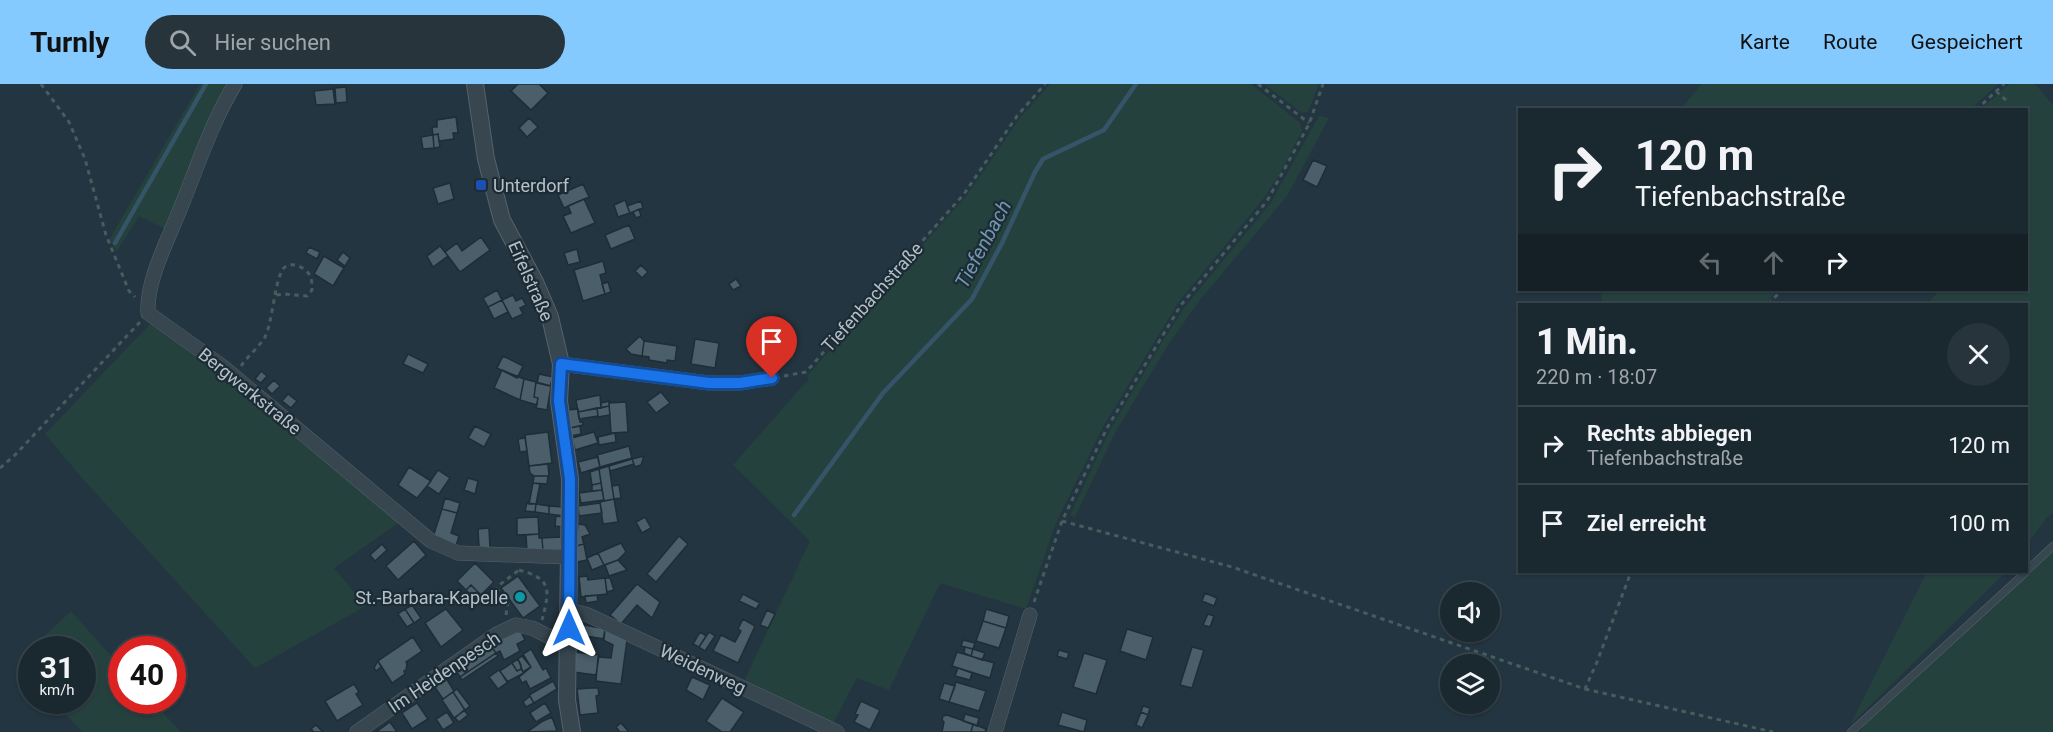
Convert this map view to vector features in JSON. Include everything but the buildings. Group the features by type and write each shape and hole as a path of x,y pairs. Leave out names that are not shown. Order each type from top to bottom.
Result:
{"street":[{"path":"148,313 147,301 157,267 220,108 235,84"},
{"name":"Eifelstraße","path":"475,84 486,159 502,220 535,282 550,317 561,364 559,401 570,479 567,700 572,732"},
{"name":"Bergwerkstraße","path":"148,313 237,379 431,542 458,553 568,557"},
{"path":"561,364 709,383 740,383 772,378"},
{"name":"Weidenweg","path":"569,610 588,615 837,732"},
{"path":"995,732 1030,615"},
{"name":"Im Heidenpesch","path":"357,732 497,634 516,625 532,628 568,646"}],"lane":[{"path":"2028,569 2053,546"},
{"path":"1851,732 2024,573"}],"path":[{"path":"0,468 15,455 148,313 129,291 118,266 106,235 85,159 69,122 41,84"},
{"name":"Tiefenbachstraße","path":"772,378 806,372 964,194 1017,116 1045,84"},
{"path":"1258,84 1310,124"},
{"path":"1030,615 1062,521 1107,428 1181,305 1267,201 1310,124 1323,84"},
{"path":"1978,108 2004,84"},
{"path":"1996,91 2008,102"},
{"path":"237,379 242,365 265,337 276,295 283,270 288,265 297,265 307,271 312,279 312,290 307,297 276,295"},
{"path":"1769,303 1781,291"},
{"path":"1062,521 1232,567 1585,689 1773,732"},
{"path":"506,614 508,602 497,589 518,568 541,578 548,593 541,625"},
{"path":"1585,689 1631,573"}],"green space":[{"path":"200,84 232,84 167,230 139,216 117,251 109,240"},
{"path":"1050,84 1251,84 1300,123 1302,131 1264,198 1178,303 1104,425 1056,523 1026,609 940,583 889,690 857,678 833,723 744,681 810,541 733,465 809,381 807,376 967,195 1020,118"},
{"path":"1264,84 1319,84 1308,112 1302,113"},
{"path":"1701,84 1998,84 1972,108 1682,108"},
{"path":"2009,84 2035,84 2053,105 2053,513 2047,517 2028,543 2028,303 1928,303 1939,291 2028,291 2028,108 1982,108"},
{"path":"1319,116 1329,118 1287,196 1200,300 1170,342 1116,431 1075,517 1070,515 1110,430 1164,339 1184,308 1270,204"},
{"path":"1601,291 1777,291 1765,303 1602,303"},
{"path":"152,322 315,451 400,522 334,568 366,606 255,668 45,434"},
{"path":"2053,546 2053,732 1860,732 1865,724 2024,573 2028,573 2028,570"},
{"path":"1926,573 2005,573 1850,725"},
{"path":"71,611 93,636 44,636"},
{"path":"96,639 108,652 108,714 164,714 181,732 82,732 66,714 96,714"}],"waterway":[{"path":"115,243 206,84"},
{"name":"Tiefenbach","path":"794,515 883,393 972,299 1043,159 1104,130 1136,84"}],"place":[{"name":"Unterdorf","path":"481,185"},
{"name":"St.-Barbara-Kapelle","path":"520,597"}],"route":[{"path":"569,628 570,479 559,401 561,364 709,383 740,383 772,378"}]}
